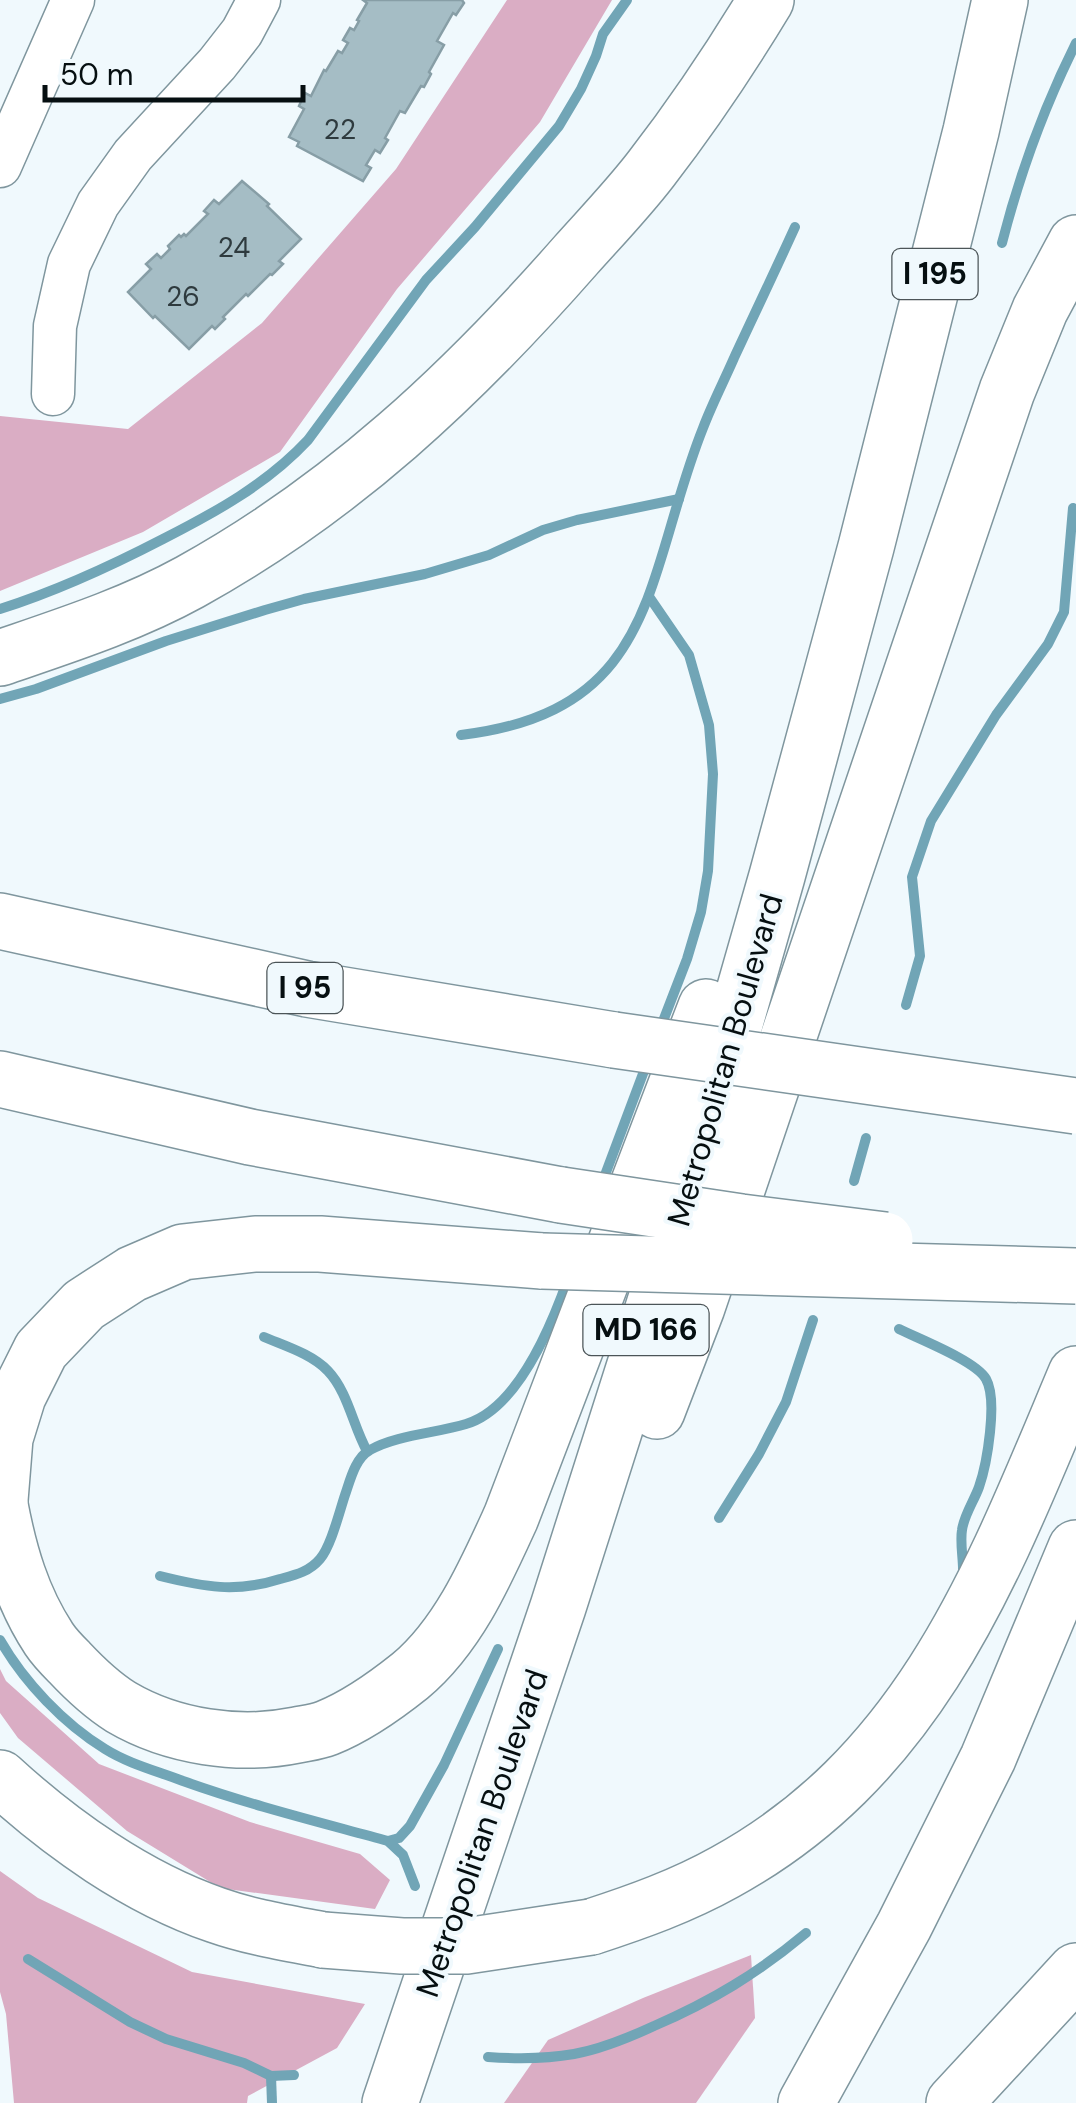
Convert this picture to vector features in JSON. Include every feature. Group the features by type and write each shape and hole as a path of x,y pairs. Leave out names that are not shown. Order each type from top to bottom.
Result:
{"highway":[{"path":"0,658 96,625 188,583 280,527 374,457 458,382 650,171 742,41 766,0"},
{"name":"Metropolitan Boulevard","path":"393,2094 558,1607 658,1293 866,546 971,132 1000,0"},
{"path":"393,2094 696,1306 1007,391 1040,310 1076,243"},
{"path":"866,546 758,869 512,1517 485,1575 454,1627 414,1673 371,1705 324,1729 270,1741 220,1739 165,1727 120,1706 81,1675 51,1643 26,1600 8,1550 0,1503 4,1438 18,1396 41,1350 84,1305 132,1274 183,1252 256,1244 320,1244 542,1261 1076,1276"},
{"name":"I 95","path":"0,922 307,989 614,1040 1076,1106"},
{"path":"614,1040 1076,1067"},
{"path":"0,1079 250,1136 561,1195 741,1222 1076,1262"},
{"path":"0,1778 80,1844 146,1884 215,1915 266,1929 323,1940 466,1946 591,1927 650,1908 690,1890 794,1828 850,1779 900,1722 949,1651 1004,1546 1076,1374"},
{"path":"988,1758 1076,1548"},
{"path":"806,2103 904,1926 1076,1580"},
{"path":"954,2103 1076,1971"}],"street":[{"path":"0,166 73,0"},
{"path":"53,394 55,326 70,264 98,204 134,155 217,64 242,32 259,0"}],"shaded area":[{"path":"507,0 612,0 540,122 397,289 280,452 143,532 0,591 0,416 128,429 262,323 396,169"},
{"path":"0,1669 6,1681 99,1764 250,1822 360,1854 390,1880 375,1909 220,1888 127,1831 18,1738 0,1713"},
{"path":"0,1871 38,1898 192,1972 365,2004 337,2048 248,2096 247,2103 14,2103 6,2014 0,1992"},
{"path":"751,1955 755,2018 696,2103 504,2103 548,2040"}],"building":[{"path":"363,0 464,3 456,15 453,13 437,41 444,45 424,87 421,86 405,113 400,111 380,153 375,150 366,165 371,168 363,181 297,146 299,142 289,137 304,109 299,106 305,93 311,96 324,70 348,43 343,40 359,21 367,3"},
{"path":"242,181 301,239 279,261 283,264 272,275 246,294 215,329 212,326 189,349 128,292 151,269 146,264 157,254 161,258 179,235 186,236 208,214 204,211 214,200 219,204"}],"waterway":[{"path":"0,609 83,578 183,529 240,496 292,456 308,440 426,280 559,126 581,89 603,34 627,0"},
{"path":"1002,243 1034,141 1076,43"},
{"path":"461,735 526,721 574,698 609,666 634,628 653,584 707,419 795,227"},
{"path":"0,699 265,610 425,574 489,555 543,530 679,499"},
{"path":"906,1005 920,956 912,877 931,821 996,715 1048,644 1064,612 1073,508"},
{"path":"650,598 689,655 709,725 713,774 708,871 701,912 660,1029"},
{"path":"602,1183 647,1063"},
{"path":"854,1181 866,1138"},
{"path":"160,1576 234,1587 264,1583 311,1567 328,1546 360,1458 392,1441 466,1424 501,1402 542,1342 568,1279"},
{"path":"719,1518 786,1402 813,1320"},
{"path":"899,1329 971,1365 986,1379 989,1389 988,1448 979,1487 963,1524 963,1569"},
{"path":"264,1337 306,1355 328,1371 341,1389 367,1451"},
{"path":"0,1640 46,1701 105,1749 208,1790 388,1841 403,1855 415,1886"},
{"path":"388,1841 399,1838 410,1826 444,1765 498,1649"},
{"path":"488,2057 563,2056 625,2039 715,1996 806,1933"},
{"path":"28,1959 130,2022 166,2039 244,2063 271,2076 294,2075"},
{"path":"271,2076 272,2103"}]}
